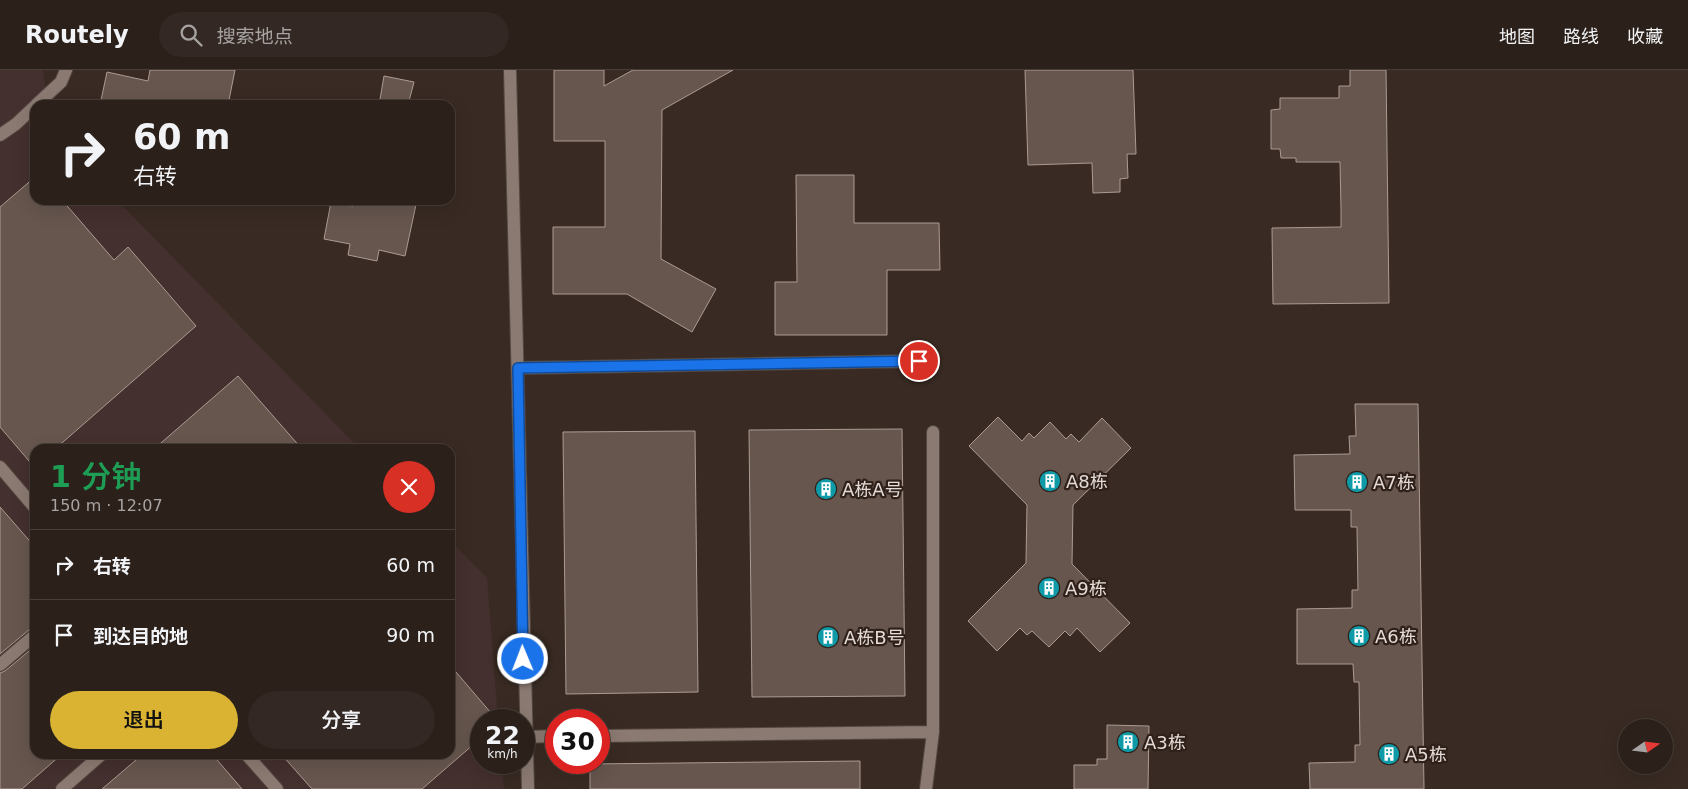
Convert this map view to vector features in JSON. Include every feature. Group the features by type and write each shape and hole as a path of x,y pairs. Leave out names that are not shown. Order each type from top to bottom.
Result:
{"street":[{"path":"42,100 60,82 66,70"},
{"path":"510,70 524,709"},
{"path":"0,135 30,111"},
{"path":"518,368 919,361"},
{"path":"926,789 933,732 933,432"},
{"path":"0,467 30,502"},
{"path":"0,665 30,639"},
{"path":"610,736 933,732"},
{"path":"62,789 96,759"},
{"path":"250,759 271,787"},
{"path":"527,774 528,789"}],"shaded area":[{"path":"0,70 43,70 46,100 30,100 30,205 122,205 355,444 30,444 30,759 455,759 455,545 487,578 497,709 470,709 470,774 502,774 504,789 0,789"}],"building":[{"path":"150,70 235,70 229,100 101,100 107,72 148,81"},
{"path":"554,70 604,70 604,86 633,70 733,70 662,110 661,259 716,289 692,332 627,294 553,294 553,227 605,227 605,141 554,141"},
{"path":"1025,70 1133,70 1136,154 1127,154 1128,178 1120,179 1120,192 1093,193 1092,163 1028,165"},
{"path":"1350,70 1386,70 1389,303 1273,304 1272,228 1341,227 1341,209 1340,162 1296,162 1296,158 1281,158 1280,149 1271,149 1271,110 1280,109 1280,98 1339,98 1339,86 1350,86"},
{"path":"384,76 414,82 409,100 380,100"},
{"path":"796,175 854,175 854,223 939,223 940,270 887,270 887,335 775,335 775,282 797,282"},
{"path":"30,181 30,205 66,205 114,260 128,247 196,326 61,444 30,444 30,462 0,427 0,207"},
{"path":"330,205 416,205 405,256 379,250 377,261 348,255 350,244 324,239"},
{"path":"238,376 298,444 160,444"},
{"path":"1355,404 1418,404 1424,789 1310,789 1309,763 1355,762 1355,745 1360,745 1359,682 1354,682 1353,664 1297,664 1297,609 1352,608 1352,590 1358,590 1357,527 1351,527 1351,510 1295,510 1294,455 1350,454 1349,436 1356,436"},
{"path":"998,417 1022,441 1029,433 1034,438 1050,422 1066,439 1071,434 1079,442 1102,418 1131,448 1073,505 1072,564 1130,623 1100,652 1077,628 1070,636 1065,631 1049,647 1032,631 1027,635 1020,628 997,651 968,621 1026,563 1027,505 969,446"},
{"path":"902,429 905,696 752,697 749,430"},
{"path":"695,431 698,692 566,694 563,432"},
{"path":"0,507 30,541 30,629 0,654"},
{"path":"30,650 30,759 56,759 22,789 0,789 0,673"},
{"path":"455,671 488,709 470,709 470,748 422,789 312,789 285,759 455,759"},
{"name":"A3栋","path":"1107,725 1149,726 1148,789 1074,789 1074,765 1097,765 1097,759 1107,759"},
{"path":"137,759 216,759 242,789 102,789"},
{"path":"860,761 860,789 590,789 590,774 610,774 610,764"}],"place":[{"name":"A8栋","path":"1050,481"},
{"name":"A7栋","path":"1357,482"},
{"name":"A栋A号","path":"826,489"},
{"name":"A9栋","path":"1049,588"},
{"name":"A6栋","path":"1359,636"},
{"name":"A栋B号","path":"828,637"},
{"name":"A3栋","path":"1128,742"},
{"name":"A5栋","path":"1389,754"}],"route":[{"path":"523,659 518,368 919,361"}]}
